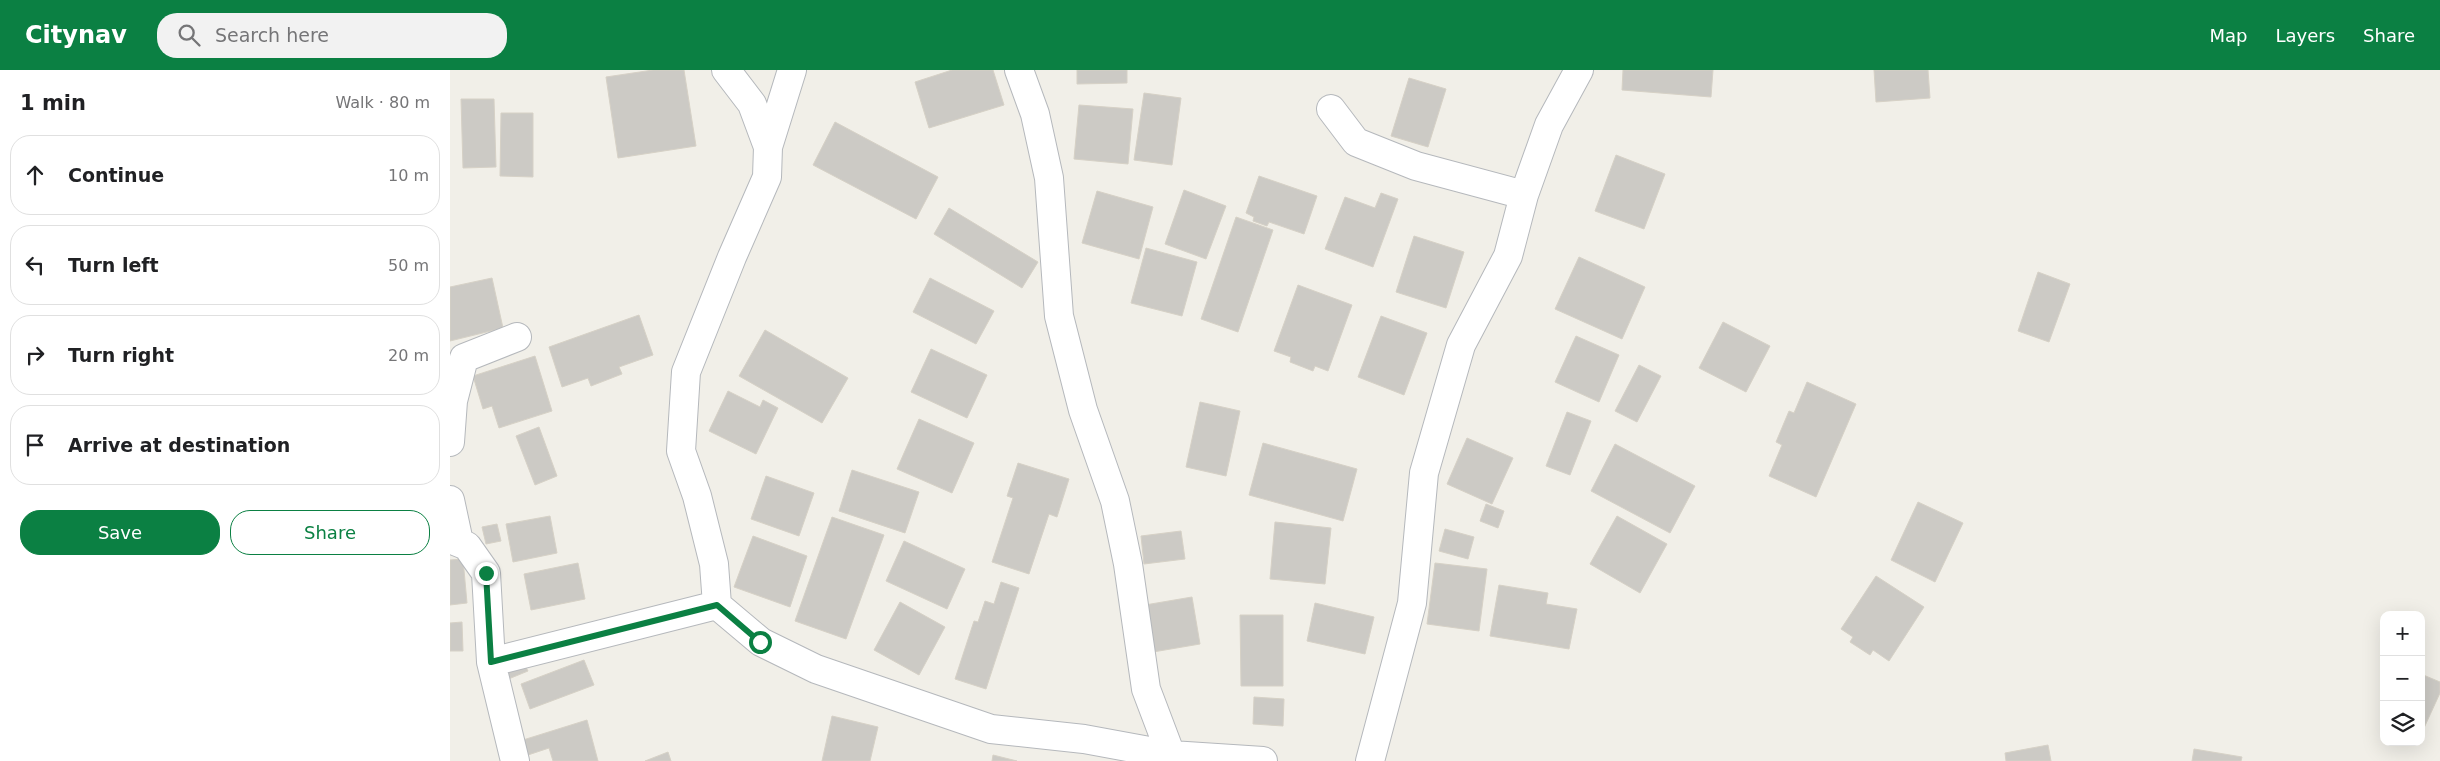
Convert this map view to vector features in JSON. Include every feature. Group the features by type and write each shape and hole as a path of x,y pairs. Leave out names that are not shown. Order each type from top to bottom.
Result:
{"street":[{"path":"726,70 752,104 768,147"},
{"path":"792,70 768,147 767,178 732,257 686,372 681,451 697,496 714,564 717,605 760,642 816,669 991,729 1084,739 1171,755 1263,761"},
{"path":"1019,70 1035,114 1049,178 1059,316 1083,410 1115,500 1128,564 1146,689 1171,755"},
{"path":"1370,761 1412,603 1424,473 1461,345 1508,256 1524,196 1549,126 1579,70"},
{"path":"1330,109 1356,142 1416,166 1524,196"},
{"path":"450,442 453,401 464,358 517,337"},
{"path":"450,500 454,541 467,546 486,573 491,662 515,761"},
{"path":"491,662 717,605"}],"building":[{"path":"653,70 684,70 696,146 618,158 606,77"},
{"path":"952,70 993,70 1004,105 929,128 915,82"},
{"path":"1077,70 1127,70 1127,83 1077,84"},
{"path":"1623,70 1713,70 1711,97 1622,90"},
{"path":"1874,70 1928,70 1930,98 1876,102"},
{"path":"1409,78 1446,89 1428,147 1391,136"},
{"path":"1144,93 1181,98 1172,165 1134,160"},
{"path":"461,99 494,99 496,167 463,168"},
{"path":"1079,105 1133,109 1128,164 1074,159"},
{"path":"501,113 533,113 533,177 500,176"},
{"path":"835,122 938,177 916,219 813,165"},
{"path":"1616,155 1665,174 1644,229 1595,211"},
{"path":"1259,176 1317,196 1304,234 1269,222 1267,226 1253,221 1254,217 1246,213"},
{"path":"1184,190 1226,206 1206,259 1165,244"},
{"path":"1097,191 1153,207 1139,259 1082,243"},
{"path":"1381,193 1398,199 1373,267 1325,249 1345,197 1375,208"},
{"path":"949,208 1038,262 1022,288 934,234"},
{"path":"1236,217 1273,230 1238,332 1201,319"},
{"path":"1414,236 1464,252 1446,308 1396,292"},
{"path":"1146,248 1197,262 1182,316 1131,303"},
{"path":"1579,257 1645,287 1622,339 1555,309"},
{"path":"2038,272 2070,284 2049,342 2018,331"},
{"path":"492,278 503,328 450,341 450,287"},
{"path":"930,278 994,311 976,344 913,312"},
{"path":"1298,285 1352,305 1328,371 1315,366 1313,371 1290,362 1291,357 1274,351"},
{"path":"639,315 653,355 619,367 622,374 591,386 588,378 562,387 549,347"},
{"path":"1381,316 1427,333 1404,395 1358,377"},
{"path":"1723,322 1770,346 1746,392 1699,368"},
{"path":"765,330 848,378 822,423 739,376"},
{"path":"1576,336 1619,355 1599,402 1555,382"},
{"path":"931,349 987,375 967,418 911,392"},
{"path":"535,356 552,411 499,428 492,406 483,409 473,376"},
{"path":"1639,365 1661,376 1637,422 1615,411"},
{"path":"1807,382 1856,404 1816,497 1769,476 1782,445 1776,442 1789,411 1794,413"},
{"path":"728,391 760,407 763,400 778,408 756,454 709,431"},
{"path":"1200,402 1240,411 1226,476 1186,467"},
{"path":"1567,412 1591,421 1570,475 1546,466"},
{"path":"919,419 974,443 952,493 897,469"},
{"path":"539,427 557,476 535,485 516,436"},
{"path":"1467,438 1513,458 1492,504 1447,484"},
{"path":"1263,443 1357,469 1343,521 1249,495"},
{"path":"1615,444 1695,486 1670,533 1591,491"},
{"path":"1018,463 1069,479 1057,517 1049,514 1029,574 992,562 1013,498 1007,496"},
{"path":"852,470 919,492 905,533 839,511"},
{"path":"766,476 814,493 799,536 751,519"},
{"path":"1918,502 1963,523 1935,582 1891,560"},
{"path":"1486,504 1504,511 1498,528 1480,521"},
{"path":"550,516 557,553 513,562 506,524"},
{"path":"1617,516 1667,544 1640,593 1590,564"},
{"path":"832,517 884,535 846,639 795,621"},
{"path":"1275,522 1331,528 1325,584 1270,579"},
{"path":"497,524 501,541 486,544 482,527"},
{"path":"1445,529 1474,537 1468,559 1439,551"},
{"path":"1181,531 1185,559 1144,564 1141,536"},
{"path":"753,536 807,556 790,607 734,587"},
{"path":"904,541 965,569 947,609 886,581"},
{"path":"463,559 467,603 450,605 450,560"},
{"path":"578,563 585,599 531,610 524,574"},
{"path":"1435,563 1487,569 1479,631 1427,624"},
{"path":"1876,576 1924,607 1889,661 1873,650 1870,655 1850,642 1853,637 1841,629"},
{"path":"1001,582 1019,588 986,689 955,679 974,621 978,622 985,601 994,604"},
{"path":"1499,585 1548,593 1546,604 1577,609 1569,649 1490,636"},
{"path":"1192,597 1200,644 1153,652 1145,605"},
{"path":"900,602 945,627 919,675 874,650"},
{"path":"1315,603 1374,617 1365,654 1307,641"},
{"path":"1240,615 1283,615 1283,686 1241,686"},
{"path":"462,622 463,651 450,651 450,623"},
{"path":"522,660 528,671 506,680 502,670"},
{"path":"584,660 594,685 530,709 521,684"},
{"path":"2425,676 2440,682 2440,693 2425,726"},
{"path":"1254,697 1284,699 1283,726 1253,724"},
{"path":"832,716 878,727 870,761 822,761"},
{"path":"587,720 598,761 553,761 549,748 528,755 523,740"},
{"path":"2048,745 2051,761 2006,761 2005,753"},
{"path":"2194,749 2242,757 2241,761 2192,761"},
{"path":"668,752 671,761 645,761"},
{"path":"993,755 1017,761 992,761"}],"route":[{"path":"486,573 491,662 717,605 760,642"}]}
